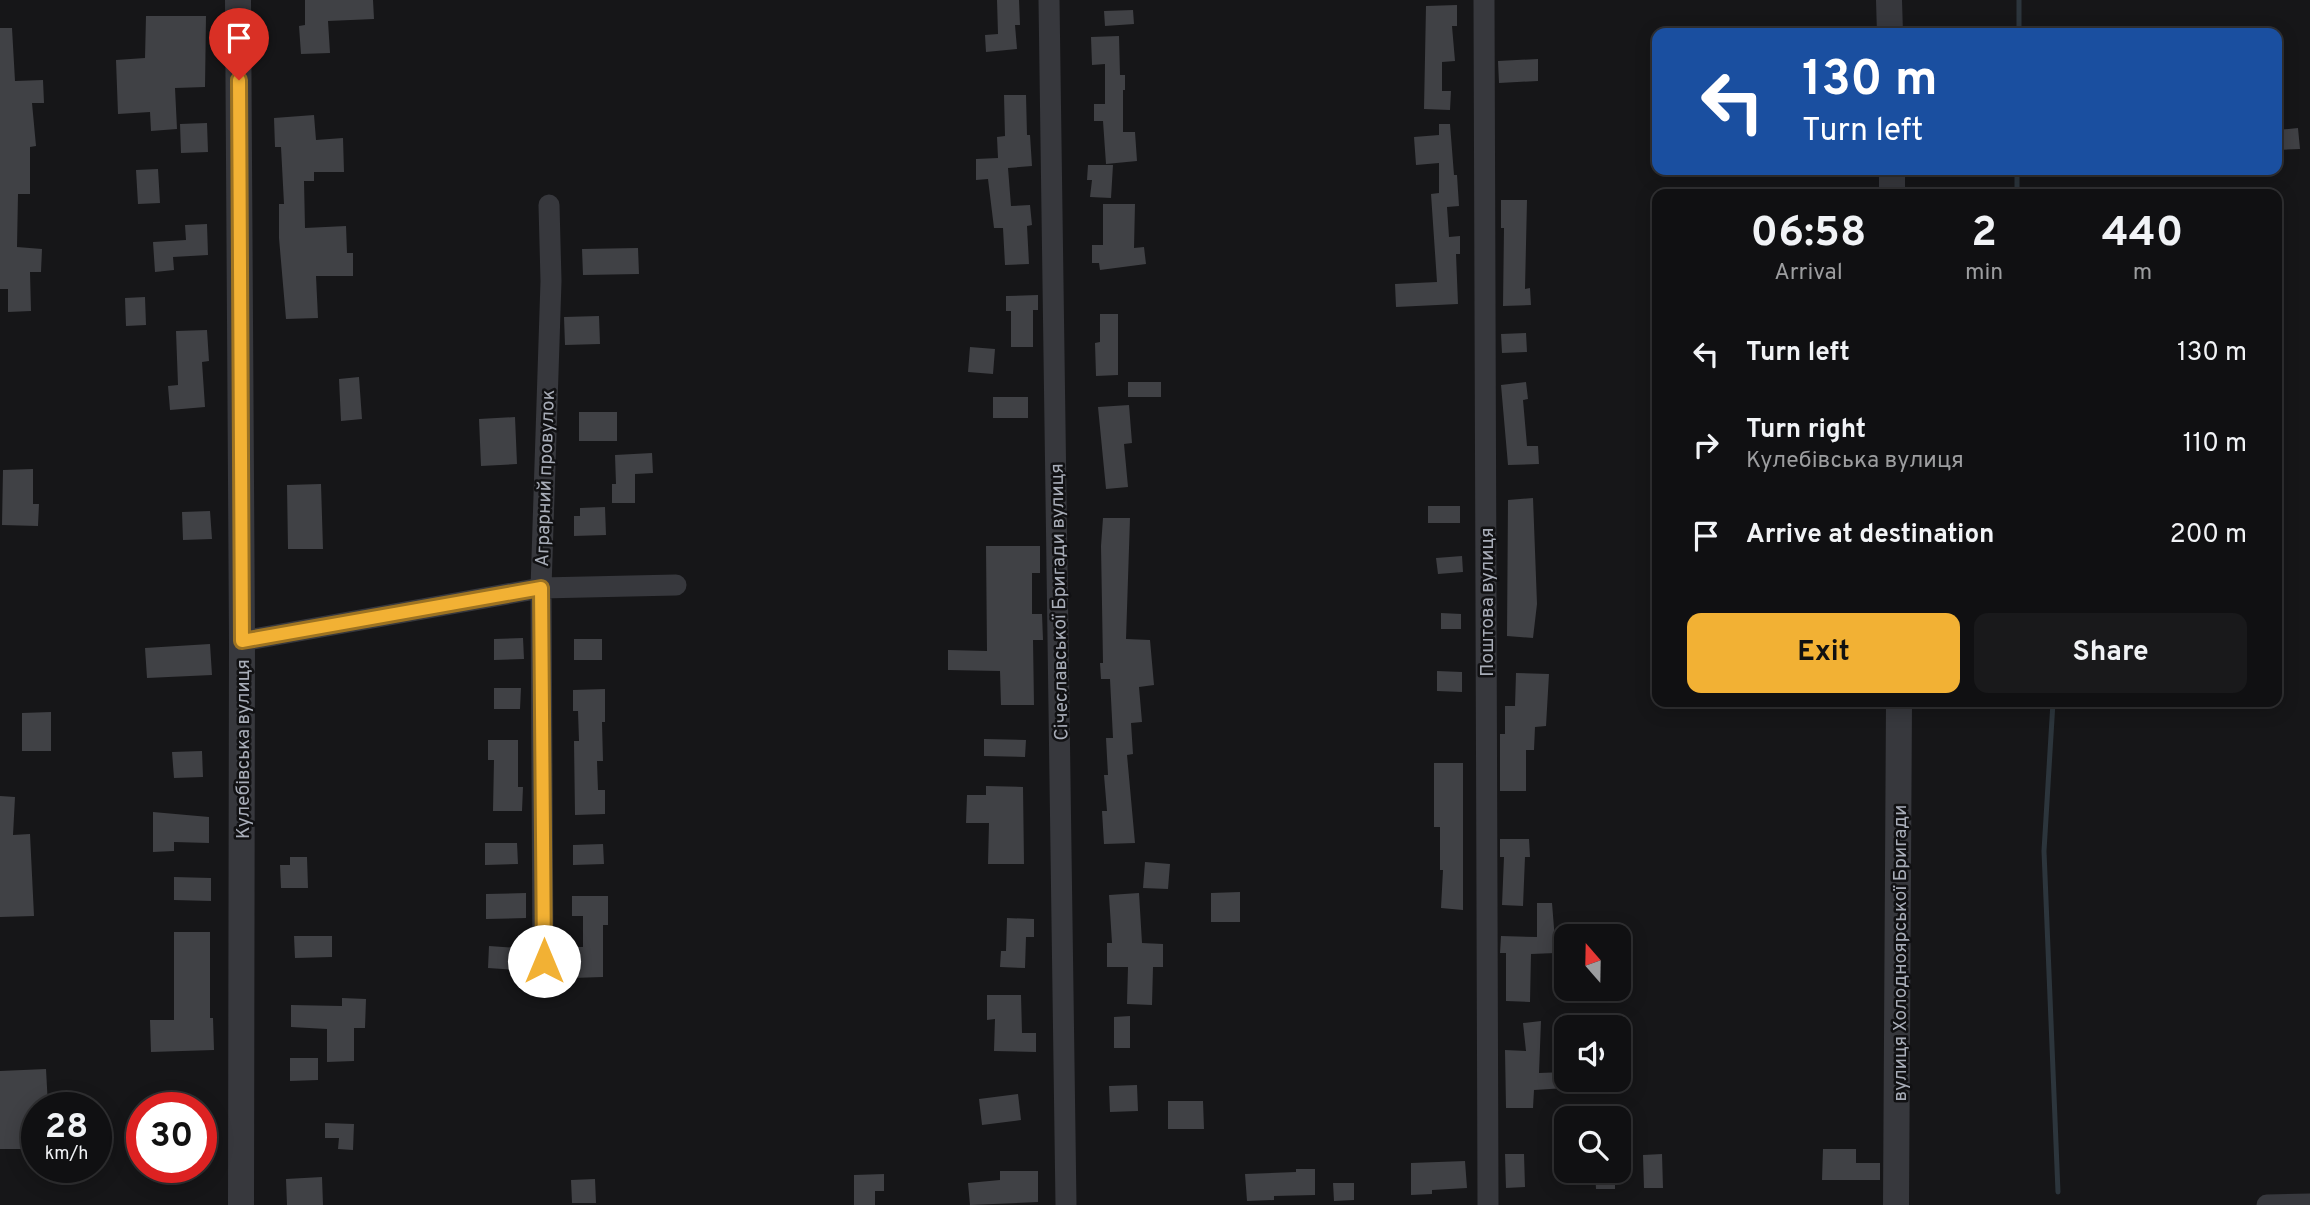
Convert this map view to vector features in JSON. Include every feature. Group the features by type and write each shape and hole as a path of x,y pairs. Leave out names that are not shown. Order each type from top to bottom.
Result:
{"street":[{"name":"Кулебівська вулиця","path":"238,0 242,641 241,1205"},
{"name":"Січеславської Бригади вулиця","path":"1049,0 1066,1205"},
{"name":"Поштова вулиця","path":"1484,0 1488,1205"},
{"path":"1889,0 1890,28"},
{"name":"Аграрний провулок","path":"544,961 541,588 551,281 549,205"},
{"path":"242,641 541,588 676,585"},
{"name":"вулиця Холодноярської Бригади","path":"1896,1205 1899,707"},
{"path":"2267,1205 2310,1204"}],"building":[{"path":"305,0 373,0 374,19 328,21 330,53 301,54 299,26 305,25"},
{"path":"997,0 1019,0 1020,25 1015,25 1017,49 986,52 985,35 998,34"},
{"path":"1457,5 1457,26 1452,26 1455,61 1442,62 1442,91 1451,91 1450,110 1424,109 1426,6"},
{"path":"1133,10 1134,24 1105,26 1104,11"},
{"path":"146,16 206,16 205,87 175,88 177,129 151,131 150,112 118,114 116,60 145,58"},
{"path":"0,28 12,28 15,81 43,80 44,103 32,103 36,146 30,147 30,194 18,194 17,247 42,249 41,272 30,272 31,311 8,312 8,289 0,289"},
{"path":"1119,36 1120,75 1125,75 1123,132 1135,132 1137,161 1106,164 1103,121 1094,121 1094,104 1105,104 1105,64 1092,65 1091,37"},
{"path":"1538,59 1538,81 1499,83 1498,61"},
{"path":"1004,95 1026,95 1027,135 1030,135 1032,166 1008,168 1011,206 1030,205 1032,225 1027,226 1029,264 1005,265 1003,228 994,228 988,179 976,180 976,159 998,158 997,137 1005,136"},
{"path":"314,115 316,140 343,138 344,172 314,172 314,181 304,181 305,228 346,226 347,253 353,253 353,276 316,276 318,318 286,319 279,238 279,204 284,204 281,147 275,147 274,118"},
{"path":"207,123 208,152 181,153 180,124"},
{"path":"1439,124 1450,124 1454,175 1457,175 1459,206 1447,207 1449,237 1460,236 1460,254 1456,254 1458,304 1396,307 1395,284 1437,282 1431,194 1439,193 1439,163 1416,165 1414,137 1439,135"},
{"path":"2298,128 2300,149 2282,150 2282,130"},
{"path":"1088,165 1113,165 1111,198 1090,197 1092,180 1087,180"},
{"path":"158,169 160,203 138,204 136,170"},
{"path":"1501,200 1527,200 1525,289 1530,288 1531,305 1503,306 1504,228 1501,228"},
{"path":"1103,204 1135,204 1134,248 1144,247 1146,264 1100,270 1099,263 1092,263 1092,245 1103,245"},
{"path":"207,224 208,255 173,257 174,270 155,272 153,242 186,240 185,225"},
{"path":"638,248 639,274 583,275 582,249"},
{"path":"1038,295 1038,310 1033,310 1033,347 1011,347 1011,311 1006,311 1006,296"},
{"path":"145,297 146,325 126,326 125,298"},
{"path":"1100,314 1118,314 1118,375 1096,376 1095,343 1100,342"},
{"path":"599,316 600,344 565,345 564,317"},
{"path":"207,330 209,361 202,362 205,407 170,410 168,386 178,385 176,331"},
{"path":"1526,333 1527,352 1502,353 1501,334"},
{"path":"970,347 995,349 993,374 968,372"},
{"path":"359,377 362,419 341,421 339,379"},
{"path":"1128,382 1161,382 1161,397 1128,397"},
{"path":"1526,382 1528,399 1523,400 1527,446 1538,446 1539,464 1508,465 1501,385"},
{"path":"993,397 1028,397 1028,418 993,418"},
{"path":"1129,405 1132,443 1124,444 1128,487 1106,489 1098,407"},
{"path":"579,412 617,412 617,441 579,441"},
{"path":"515,417 517,464 481,466 479,419"},
{"path":"652,453 653,473 635,474 635,503 612,503 612,484 616,484 615,455"},
{"path":"33,469 33,504 39,504 38,526 2,525 3,470"},
{"path":"321,484 323,549 288,549 287,485"},
{"path":"1533,498 1537,604 1533,638 1507,636 1508,500"},
{"path":"1428,506 1460,506 1460,523 1428,523"},
{"path":"605,507 606,535 574,536 574,516 580,516 580,508"},
{"path":"210,511 212,539 183,540 182,512"},
{"path":"1103,518 1130,518 1126,639 1150,640 1154,685 1139,687 1142,722 1131,723 1133,754 1127,755 1135,843 1104,844 1102,811 1107,811 1104,775 1108,775 1106,738 1113,738 1110,679 1101,679 1100,663 1103,663"},
{"path":"986,546 1040,546 1040,573 1032,573 1032,614 1042,614 1043,640 1033,640 1034,705 1001,705 1000,671 948,670 948,650 987,651"},
{"path":"1462,556 1463,572 1438,574 1436,558"},
{"path":"1441,613 1461,614 1461,629 1441,629"},
{"path":"523,638 524,659 494,660 494,639"},
{"path":"574,639 602,639 602,660 574,660"},
{"path":"210,644 212,675 147,678 145,648"},
{"path":"1437,671 1462,672 1462,692 1437,691"},
{"path":"1516,673 1549,674 1546,726 1535,727 1534,750 1526,750 1526,791 1500,791 1500,734 1505,734 1505,706 1515,706"},
{"path":"494,688 521,688 520,709 494,709"},
{"path":"605,689 603,761 597,761 598,790 605,790 605,814 575,815 574,741 579,741 578,711 573,711 573,690"},
{"path":"51,712 51,751 22,751 22,713"},
{"path":"984,739 1026,740 1025,757 984,756"},
{"path":"488,740 518,740 518,787 523,787 522,811 493,811 494,760 488,760"},
{"path":"202,751 203,777 174,778 172,752"},
{"path":"1434,763 1463,763 1463,910 1441,908 1443,870 1440,870 1440,827 1434,827"},
{"path":"986,786 1023,787 1024,864 988,864 989,823 966,823 967,795 986,795"},
{"path":"0,796 15,797 13,835 30,834 34,916 0,917"},
{"path":"153,812 209,817 209,843 174,842 174,851 153,852"},
{"path":"1500,839 1529,839 1530,857 1525,857 1523,906 1502,905 1504,857 1500,857"},
{"path":"485,843 517,843 518,864 485,865"},
{"path":"603,844 604,864 573,865 573,845"},
{"path":"290,857 307,857 308,888 281,888 280,865 290,865"},
{"path":"1145,862 1170,864 1168,889 1143,888"},
{"path":"174,877 211,878 211,901 174,900"},
{"path":"1240,892 1240,922 1211,922 1211,893"},
{"path":"526,893 526,918 486,919 486,894"},
{"path":"1139,893 1142,943 1163,944 1163,967 1153,967 1152,1005 1127,1004 1128,967 1107,967 1107,943 1112,943 1109,895"},
{"path":"572,896 608,896 608,925 603,925 603,977 572,978 571,947 583,947 583,916 572,916"},
{"path":"1537,903 1552,903 1554,953 1531,954 1530,1002 1506,1001 1506,953 1500,953 1501,936 1537,937"},
{"path":"1007,918 1034,919 1034,937 1026,937 1025,968 1000,967 1001,951 1006,951"},
{"path":"174,932 210,932 210,1018 213,1018 214,1050 151,1052 150,1020 174,1020"},
{"path":"294,936 332,936 332,957 295,958"},
{"path":"489,946 518,948 517,970 488,968"},
{"path":"987,995 1021,995 1022,1033 1036,1033 1036,1052 994,1051 995,1019 987,1020"},
{"path":"342,998 366,999 365,1028 354,1028 354,1061 327,1062 327,1029 291,1027 291,1005 342,1006"},
{"path":"1130,1016 1130,1048 1114,1048 1114,1017"},
{"path":"1541,1021 1539,1073 1554,1072 1554,1089 1534,1090 1533,1108 1506,1108 1505,1050 1526,1051 1523,1023"},
{"path":"290,1058 318,1058 318,1080 290,1081"},
{"path":"46,1069 47,1092 21,1092 21,1149 0,1149 0,1071"},
{"path":"1137,1085 1138,1111 1110,1112 1109,1086"},
{"path":"1018,1094 1021,1120 982,1125 979,1099"},
{"path":"1168,1101 1203,1101 1204,1129 1168,1129"},
{"path":"325,1123 354,1124 353,1150 338,1149 339,1138 325,1138"},
{"path":"1823,1149 1856,1149 1856,1163 1880,1163 1880,1180 1822,1180"},
{"path":"1505,1154 1524,1154 1525,1187 1506,1188"},
{"path":"1662,1154 1663,1188 1644,1188 1643,1155"},
{"path":"1465,1161 1467,1188 1432,1190 1432,1194 1411,1195 1411,1163"},
{"path":"1296,1169 1315,1169 1315,1195 1274,1196 1274,1200 1247,1201 1245,1174 1296,1172"},
{"path":"1000,1171 1038,1171 1038,1202 970,1205 968,1183 1000,1180"},
{"path":"884,1174 884,1191 875,1191 875,1205 854,1205 854,1175"},
{"path":"322,1177 323,1205 287,1205 286,1179"},
{"path":"595,1179 596,1203 572,1203 571,1180"},
{"path":"1333,1183 1354,1183 1354,1200 1334,1201"},
{"path":"1596,1183 1615,1183 1615,1189 1596,1189"}],"waterway":[{"path":"2019,0 2019,28"},
{"path":"2017,175 2017,189"},
{"path":"2053,707 2044,851 2058,1192"}],"route":[{"path":"239,80 242,641 541,588 544,961"}]}
